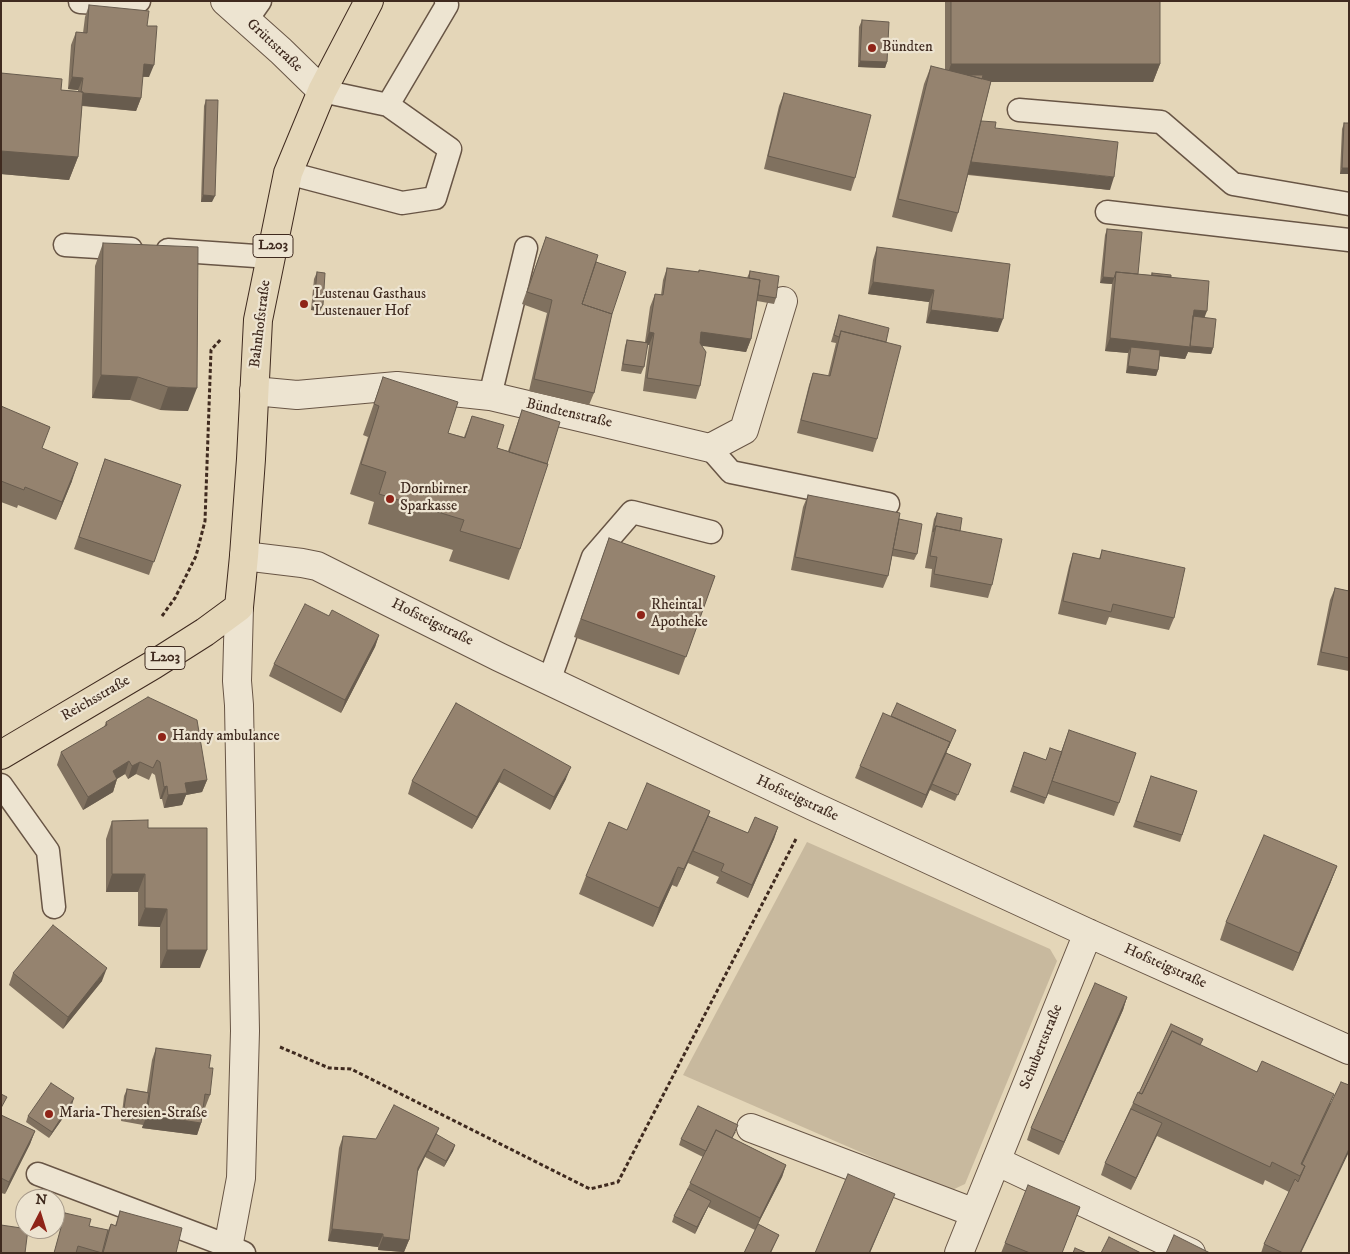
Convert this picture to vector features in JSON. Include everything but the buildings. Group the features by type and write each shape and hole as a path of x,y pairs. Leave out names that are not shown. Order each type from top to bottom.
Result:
{"main road":[{"name":"Bahnhofstraße","path":"239,607 244,556 258,320 288,173 322,91 369,1"},
{"name":"Reichsstraße","path":"1,755 153,665 239,607"}],"street":[{"name":"Grüttstraße","path":"225,1 253,11 281,52 322,91"},
{"path":"710,448 744,430 783,301"},
{"name":"Bündtenstraße","path":"254,391 297,395 397,386 490,396 710,448"},
{"name":"Hofsteigstraße","path":"244,556 317,566 549,681 813,806 1088,933 1349,1050"},
{"path":"233,1250 241,1178 244,1031 239,705 237,681 239,607"},
{"name":"Schubertstraße","path":"958,1253 1088,933"},
{"path":"751,1128 974,1213"},
{"path":"996,1160 1191,1253"}],"lane":[{"path":"80,2 134,5 139,1"},
{"path":"388,105 446,5 446,1"},
{"path":"288,173 402,203 435,198 450,149 388,105 322,91"},
{"path":"1020,110 1161,122 1233,184 1349,204"},
{"path":"1107,212 1349,240"},
{"path":"65,247 270,257"},
{"path":"490,396 526,248"},
{"path":"710,448 731,472 888,504"},
{"path":"549,681 593,557 632,512 711,532"},
{"path":"1,785 48,851 54,907"},
{"path":"38,1174 233,1250"}],"path":[{"path":"160,618 175,598 196,556 205,521 211,350"},
{"path":"277,1045 329,1068 351,1069 590,1190 618,1182 797,835"}],"shaded area":[{"path":"807,842 1050,949 1057,961 965,1184 950,1191 683,1075"}],"place":[{"name":"Bündten","path":"872,48"},
{"name":"Lustenau Gasthaus Lustenauer Hof","path":"304,304"},
{"name":"Dornbirner Sparkasse","path":"390,499"},
{"name":"Rheintal Apotheke","path":"641,615"},
{"name":"Handy ambulance","path":"162,737"},
{"name":"Maria-Theresien-Straße","path":"49,1114"}]}
